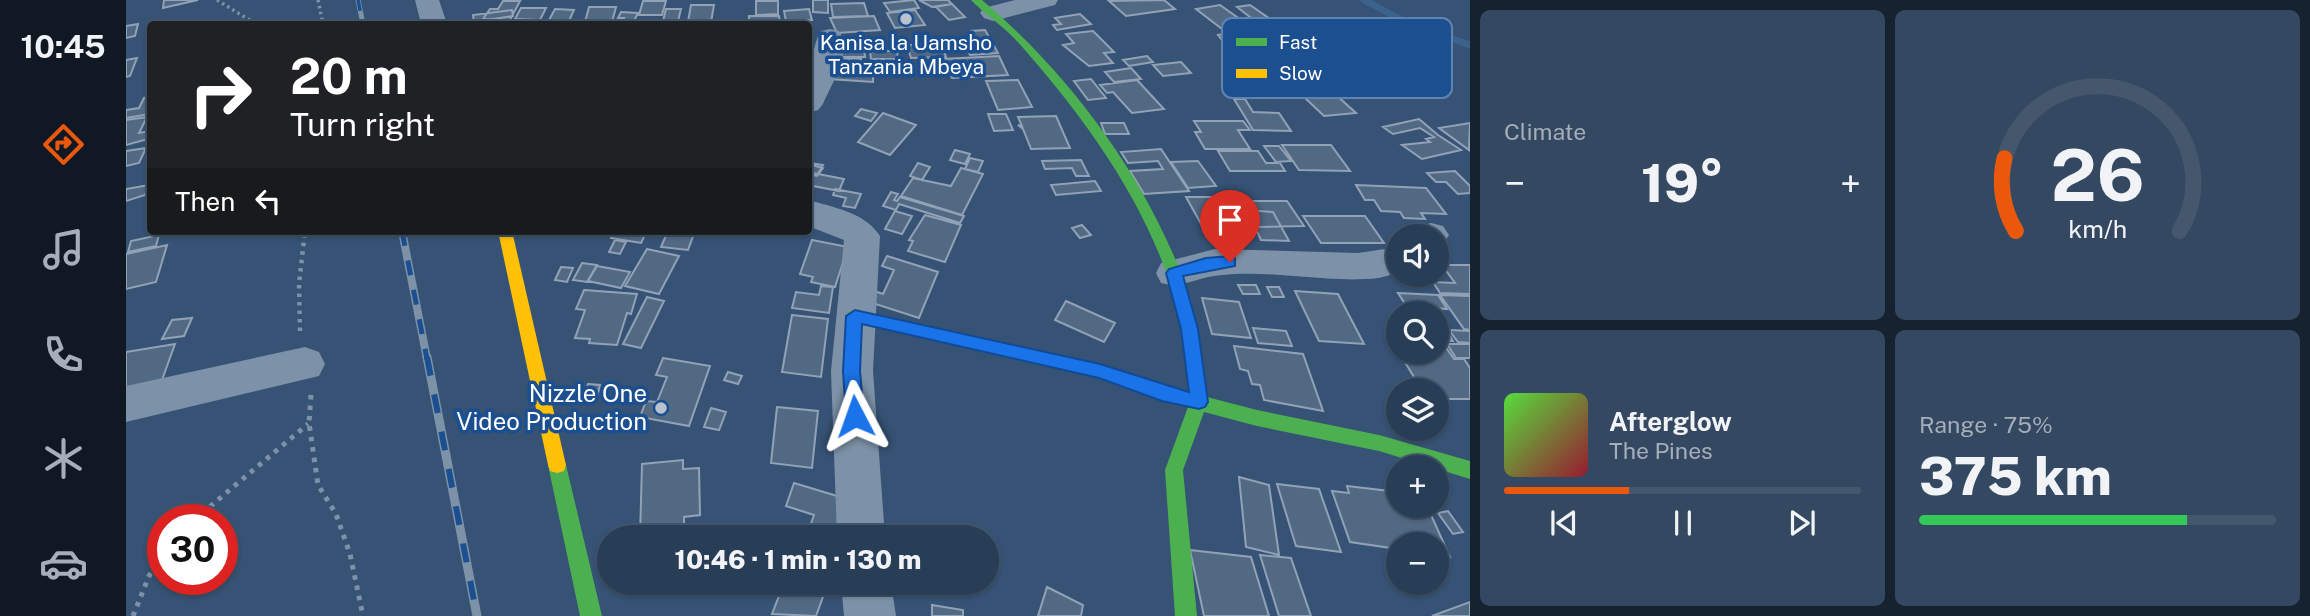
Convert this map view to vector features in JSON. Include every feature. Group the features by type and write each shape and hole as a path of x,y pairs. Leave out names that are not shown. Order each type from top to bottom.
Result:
{"street":[{"path":"427,0 433,21"},
{"path":"985,7 1046,0"},
{"path":"985,7 1017,35 1091,123 1136,194 1174,273 1190,329 1199,402 1174,470 1186,616"},
{"path":"812,95 828,60 830,37"},
{"path":"812,214 840,221 862,236 852,371 860,525"},
{"path":"506,235 591,616"},
{"path":"1174,273 1197,265 1230,262 1357,266 1386,264"},
{"path":"855,316 1087,368 1257,418 1379,443 1470,470"},
{"path":"126,404 304,364"},
{"path":"867,595 870,616"}],"path":[{"path":"216,0 251,21"},
{"path":"318,0 322,21"},
{"path":"304,235 299,284 304,364 311,389 309,423 318,485 336,514 350,554 363,616"},
{"path":"213,504 309,423"},
{"path":"133,616 147,581"}],"building":[{"path":"164,0 198,0 163,8"},
{"path":"813,0 828,0 828,13 813,12"},
{"path":"914,0 919,8 890,12 884,3"},
{"path":"919,0 948,0 952,4 932,7"},
{"path":"1164,0 1175,9 1126,16 1109,1"},
{"path":"503,1 520,1 510,20 483,19 490,9 498,9"},
{"path":"643,1 666,1 662,15 639,15"},
{"path":"756,1 778,1 778,14 756,15"},
{"path":"864,3 868,16 833,17 831,4"},
{"path":"952,4 965,17 949,20 936,7"},
{"path":"691,5 714,5 711,21 688,21"},
{"path":"1220,5 1238,18 1222,18 1222,29 1196,9"},
{"path":"1250,5 1269,18 1251,18 1237,7"},
{"path":"589,7 616,7 612,21 585,21"},
{"path":"521,8 546,8 540,20 515,19"},
{"path":"555,9 574,10 569,21 549,20"},
{"path":"666,9 681,9 678,21 663,21"},
{"path":"809,9 812,20 786,21 784,11"},
{"path":"512,10 513,16 474,21 473,15"},
{"name":"Kanisa la Uamsho Tanzania Mbeya","path":"915,10 925,25 895,28 887,13"},
{"path":"621,12 638,13 634,21 618,18"},
{"path":"1080,14 1091,24 1057,30 1053,25 1061,24 1055,18"},
{"path":"749,16 779,16 780,21 749,21"},
{"path":"874,16 880,30 837,33 830,18"},
{"path":"477,20 515,20 514,21"},
{"path":"138,24 135,36 126,38 126,26"},
{"path":"985,30 998,53 970,55 964,44 978,43 971,31"},
{"path":"1093,31 1114,52 1104,53 1113,63 1089,66 1063,45 1074,43 1066,34"},
{"path":"837,41 863,41 865,57 839,57"},
{"path":"942,44 946,57 911,58 907,45"},
{"path":"870,51 897,51 898,59 871,59"},
{"path":"999,56 1008,75 952,78 944,59"},
{"path":"1147,56 1153,62 1129,66 1123,60"},
{"path":"137,58 130,76 126,77 126,60"},
{"path":"832,58 861,59 861,72 873,72 873,82 829,79"},
{"path":"1181,62 1191,73 1163,76 1153,65"},
{"path":"1131,68 1141,79 1114,82 1105,72"},
{"path":"1091,79 1106,98 1088,100 1074,81"},
{"path":"1018,80 1032,107 998,110 986,81"},
{"path":"1137,80 1164,109 1132,113 1113,92 1107,93 1100,85"},
{"path":"147,98 147,114 126,118 126,110 139,108"},
{"path":"1305,98 1340,98 1356,113 1324,116"},
{"path":"1234,99 1245,99 1253,112 1279,113 1291,131 1253,130"},
{"path":"861,109 877,113 871,121 855,116"},
{"path":"883,113 916,125 890,155 858,142"},
{"path":"988,114 1006,114 1013,130 994,131"},
{"path":"1056,116 1070,148 1031,149 1023,129 1018,125 1022,126 1018,117"},
{"path":"147,117 139,133 147,132 147,139 126,145 126,120"},
{"path":"1419,119 1461,150 1422,159 1402,145 1430,142 1426,139 1434,137 1420,128 1393,134 1383,127"},
{"path":"1194,121 1243,121 1250,130 1238,130 1250,149 1205,149 1195,132 1201,132"},
{"path":"1101,123 1124,123 1129,134 1105,134"},
{"path":"1470,123 1469,150 1439,128"},
{"path":"1282,145 1331,145 1350,171 1299,170"},
{"path":"1264,146 1279,146 1291,161 1276,162"},
{"path":"146,148 139,163 126,166 126,151"},
{"path":"1161,149 1189,191 1144,194 1130,171 1163,169 1158,161 1128,163 1121,152"},
{"path":"955,150 970,154 965,164 950,160"},
{"path":"1218,151 1258,151 1266,163 1280,163 1285,171 1230,171"},
{"path":"970,158 983,161 978,172 965,169"},
{"path":"1081,160 1089,176 1076,176 1072,168 1045,169 1042,161"},
{"path":"1198,161 1216,186 1188,188 1171,162"},
{"path":"812,163 823,165 818,174 812,173"},
{"path":"918,163 930,167 922,180 910,176"},
{"path":"812,165 823,168 817,176 812,175"},
{"path":"961,168 983,174 962,215 901,196 913,178 951,186"},
{"path":"1455,171 1470,186 1470,193 1458,194 1446,182 1436,182 1427,173"},
{"path":"813,173 844,179 839,191 812,186"},
{"path":"1095,181 1101,191 1056,195 1051,185"},
{"path":"147,185 145,195 126,201 126,189"},
{"path":"1356,185 1426,188 1446,214 1421,213 1425,219 1404,218 1400,212 1381,211 1374,200 1365,200"},
{"path":"835,189 861,194 855,208 843,206 846,198 833,195"},
{"path":"891,192 898,194 894,200 897,201 900,197 964,216 960,223 899,204 896,210 883,206"},
{"path":"1186,197 1225,197 1245,230 1205,231"},
{"path":"1244,201 1287,201 1304,226 1259,227"},
{"path":"1247,210 1273,212 1289,241 1261,240"},
{"path":"895,211 912,216 902,234 885,229"},
{"path":"925,215 961,225 945,262 908,251 913,241 909,240"},
{"path":"1303,216 1365,216 1384,243 1321,243"},
{"path":"1082,225 1091,235 1080,238 1072,228"},
{"path":"159,235 156,246 128,252 131,241"},
{"path":"613,235 645,235 641,243 611,238"},
{"path":"666,235 694,235 688,250 661,247"},
{"path":"615,240 626,242 620,254 609,252"},
{"path":"812,240 848,247 835,287 811,282 813,277 800,274"},
{"path":"167,245 156,282 126,289 126,254"},
{"path":"647,249 679,256 659,294 625,286"},
{"path":"887,256 938,272 919,318 866,301 871,290 883,294 894,270 882,266"},
{"path":"582,263 597,265 587,282 573,280"},
{"path":"1449,265 1470,265 1470,294 1440,293 1436,287 1449,287 1449,283 1455,283 1449,275"},
{"path":"597,266 630,272 621,288 588,281"},
{"path":"561,267 573,268 567,282 555,280"},
{"path":"1238,285 1256,285 1260,294 1243,294"},
{"path":"821,286 833,287 829,313 792,308 796,292 819,295"},
{"path":"1267,287 1279,287 1284,297 1272,297"},
{"path":"584,290 637,294 631,314 627,313 617,345 589,343 590,339 575,338 585,310 576,309"},
{"path":"1295,291 1338,294 1364,344 1319,341"},
{"path":"1398,293 1438,295 1442,301 1403,301"},
{"path":"1440,295 1470,296 1470,330 1464,329 1449,308 1449,301 1444,301"},
{"path":"647,297 664,301 641,348 623,344"},
{"path":"1202,298 1239,302 1251,338 1212,334"},
{"path":"1066,301 1115,323 1104,342 1055,320"},
{"path":"792,315 828,319 821,377 782,372"},
{"path":"192,318 184,336 162,339 172,320"},
{"path":"1253,328 1286,331 1292,346 1258,343"},
{"path":"1449,330 1470,331 1470,343 1458,342"},
{"path":"175,344 162,380 126,390 126,352"},
{"path":"1449,344 1470,344 1470,358 1456,358"},
{"path":"1234,346 1303,354 1323,411 1264,400 1260,385 1252,384 1248,371 1240,369"},
{"path":"1449,352 1454,359 1464,359 1470,368 1470,399 1449,399 1449,378 1415,378 1406,364 1449,364"},
{"path":"663,358 710,366 689,426 640,417 646,401 657,402 667,377 656,375"},
{"path":"728,372 742,376 738,384 724,380"},
{"path":"588,384 600,385 597,397 584,396"},
{"path":"777,407 818,411 812,468 771,463"},
{"path":"711,408 726,412 719,430 704,427"},
{"path":"683,460 683,469 699,468 700,515 684,517 684,525 640,525 642,464"},
{"path":"1239,477 1269,485 1279,555 1246,547"},
{"path":"794,483 847,499 839,525 810,525 814,515 786,506"},
{"path":"1277,484 1319,489 1341,552 1296,546"},
{"path":"1347,486 1386,491 1386,518 1432,518 1439,532 1386,532 1386,547 1350,542 1332,491 1349,493"},
{"path":"1449,512 1463,532 1453,534 1442,518 1449,518"},
{"path":"1190,550 1251,557 1269,616 1204,616"},
{"path":"1260,555 1291,558 1311,616 1279,616"},
{"path":"1047,587 1083,605 1081,616 1038,616"},
{"path":"779,595 824,595 816,616 772,614"},
{"path":"1470,602 1470,616 1432,616"},
{"path":"932,605 963,610 963,616 932,616"}],"waterway":[{"path":"1364,0 1398,18"},
{"path":"1452,39 1470,45"}],"railway":[{"path":"358,0 362,21"},
{"path":"403,235 427,359"},
{"path":"427,357 477,616"}],"traffic: fast":[{"path":"976,0 1017,35 1091,123 1136,194 1174,273 1190,329 1199,402 1174,470 1186,616"},
{"path":"854,316 1100,371 1162,393 1257,418 1379,443 1470,470"},
{"path":"557,465 591,616"}],"traffic: slow":[{"path":"506,235 557,465"}],"place":[{"name":"Kanisa la Uamsho Tanzania Mbeya","path":"906,19"},
{"name":"Nizzle One Video Production","path":"661,408"}],"route":[{"path":"855,416 852,371 855,316 1100,371 1162,393 1199,402 1190,329 1174,273 1188,267 1230,262"}]}
